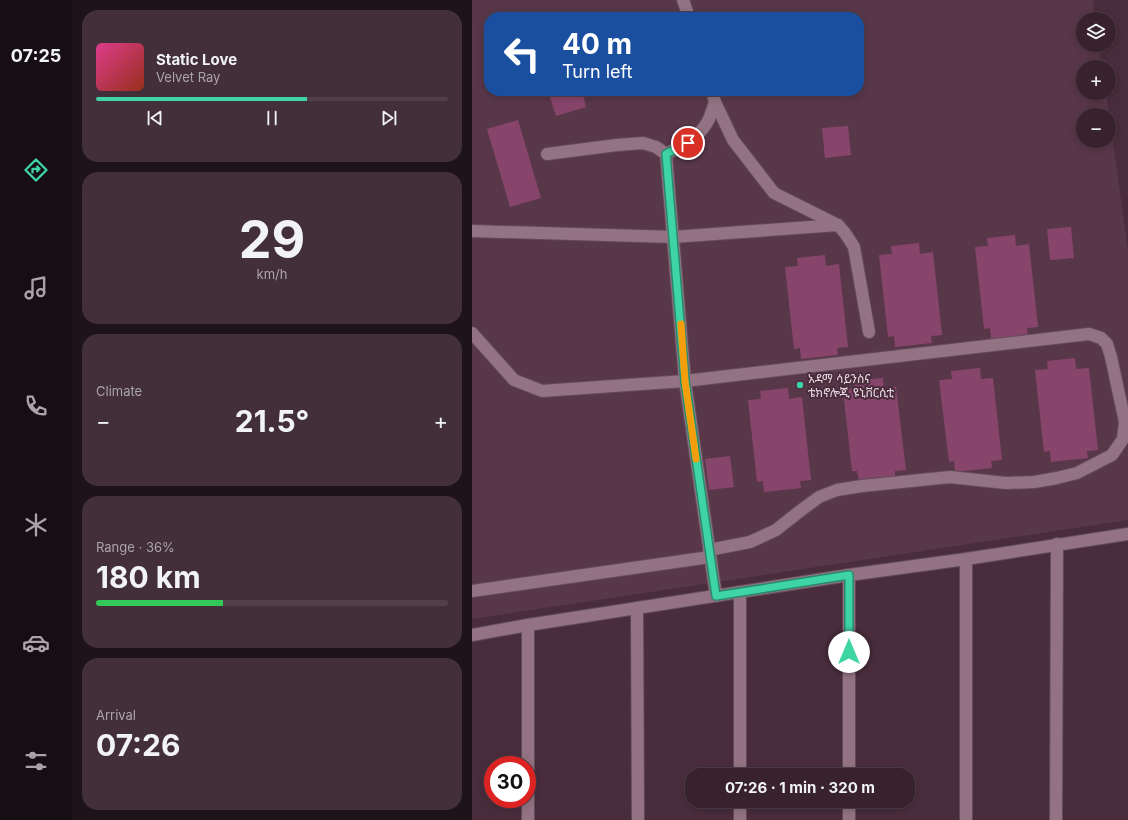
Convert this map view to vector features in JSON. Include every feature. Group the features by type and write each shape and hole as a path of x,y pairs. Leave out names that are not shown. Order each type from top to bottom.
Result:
{"street":[{"path":"684,0 688,12"},
{"path":"666,154 688,143 700,133 708,121 713,97"},
{"path":"713,97 733,140 774,193 838,225 845,233 854,247 869,332"},
{"path":"547,154 643,143 656,147 666,154 685,381 716,596"},
{"path":"472,231 674,237 838,225"},
{"path":"472,333 514,380 542,391 685,381 1089,334 1101,338 1107,344 1125,422 1123,439 1112,455 1077,473 1034,482 1006,483 950,477 837,490 819,498 776,530 750,542 709,553 472,591"},
{"path":"472,635 849,575 1128,534"},
{"path":"1056,544 1056,820"},
{"path":"966,559 966,820"},
{"path":"849,575 849,768"},
{"path":"740,592 740,768"},
{"path":"637,608 638,820"},
{"path":"528,625 528,820"},
{"path":"740,808 740,820"},
{"path":"849,808 849,820"}],"shaded area":[{"name":"አዳማ ሳይንስና ቴክኖሎጂ ዩኒቨርሲቲ","path":"472,0 1093,0 1094,12 1076,12 1076,52 1100,52 1101,60 1076,60 1076,100 1107,100 1108,108 1076,108 1076,148 1114,148 1128,250 1128,520 472,619"}],"building":[{"path":"550,96 583,96 586,107 556,116"},
{"path":"518,120 541,198 510,207 487,129"},
{"path":"848,126 851,155 825,158 822,128"},
{"path":"1071,227 1074,258 1050,260 1047,229"},
{"path":"1015,235 1016,246 1029,244 1038,327 1027,328 1028,335 991,339 990,328 984,329 975,247 988,246 987,238"},
{"path":"919,243 920,254 933,252 942,335 931,336 932,343 895,347 894,336 888,337 879,255 892,254 891,246"},
{"path":"825,255 826,266 839,264 848,347 837,348 838,355 801,359 800,348 794,349 785,267 798,266 797,258"},
{"path":"1075,358 1076,369 1089,368 1098,450 1087,451 1088,458 1051,462 1050,451 1044,452 1035,370 1048,369 1047,361"},
{"path":"980,368 981,379 993,378 1002,460 991,461 992,468 955,472 954,461 949,462 939,380 952,379 951,371"},
{"path":"883,378 884,389 896,387 906,470 895,471 895,477 859,481 857,471 852,471 843,390 855,388 854,381"},
{"path":"788,388 789,399 802,397 811,480 800,481 801,488 764,492 763,481 757,482 748,400 761,399 760,391"},
{"path":"730,456 734,487 709,490 705,459"}],"slow traffic":[{"path":"681,324 685,381 696,459"}],"place":[{"name":"አዳማ ሳይንስና ቴክኖሎጂ ዩኒቨርሲቲ","path":"800,385"}],"route":[{"path":"688,143 666,154 685,381 716,596 849,575 849,652"}]}
